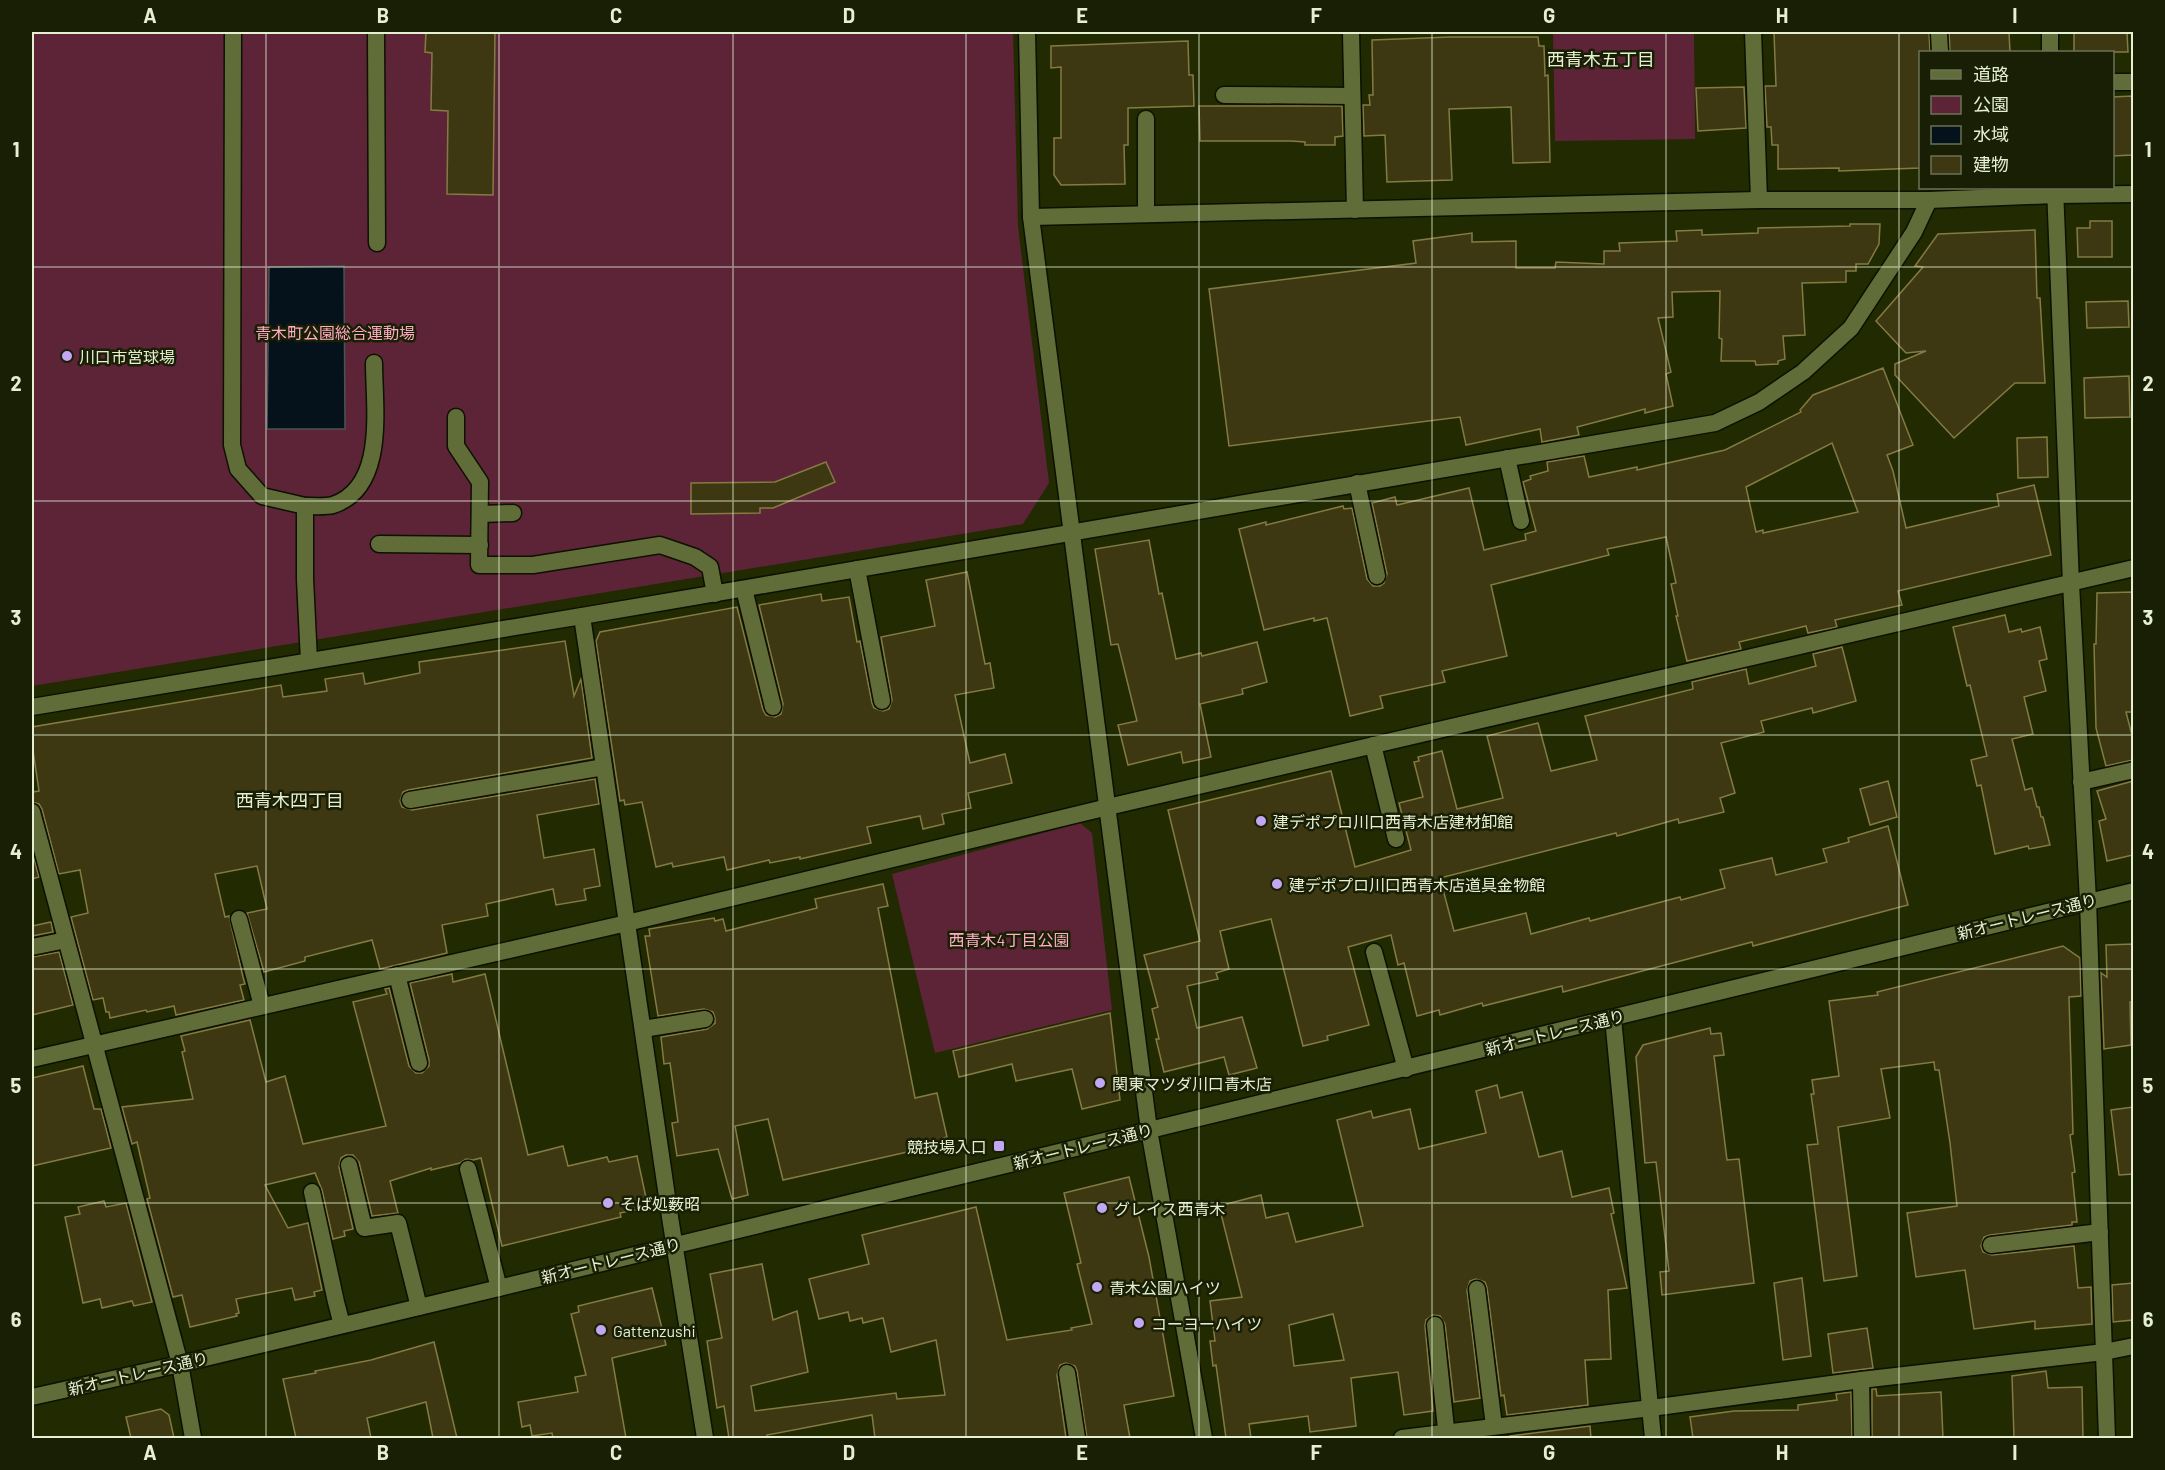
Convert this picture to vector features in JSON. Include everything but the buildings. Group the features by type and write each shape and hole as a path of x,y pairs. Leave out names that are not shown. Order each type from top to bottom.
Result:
{"street":[{"path":"233,32 232,445 238,469 262,496 305,506 332,505 353,493 365,477 374,450 374,363"},
{"path":"376,32 377,243"},
{"path":"1027,32 1031,217 1149,1130 1204,1438"},
{"path":"1351,32 1355,210"},
{"path":"1753,32 1759,200"},
{"path":"2050,32 2050,51"},
{"path":"1939,34 1940,51"},
{"path":"2114,82 2133,82"},
{"path":"1224,95 1352,96"},
{"path":"1146,119 1146,214"},
{"path":"1031,217 1759,200 1929,201 1947,193 2055,191 2133,194"},
{"path":"2055,191 2071,584 2088,901 2107,1438"},
{"path":"32,707 715,594 1715,423 1759,402 1803,372 1851,328 1914,231 1929,201"},
{"path":"456,417 456,446 480,482 479,565 533,565 660,545 695,557 710,567 715,594"},
{"path":"1507,458 1521,520"},
{"path":"1357,483 1377,576"},
{"path":"305,506 305,579 309,661"},
{"path":"480,514 513,513"},
{"path":"379,544 480,545"},
{"path":"32,1059 627,923 1107,807 2133,568"},
{"path":"857,569 882,701"},
{"path":"744,589 773,707"},
{"path":"582,616 674,1244 705,1438"},
{"path":"1373,745 1396,839"},
{"path":"410,800 604,766"},
{"path":"2081,782 2133,770"},
{"path":"32,812 36,843 66,940 180,1365 193,1438"},
{"name":"新オートレース通り","path":"32,1397 180,1365 2133,891"},
{"path":"239,919 262,1006"},
{"path":"32,947 66,940"},
{"path":"1374,952 1406,1068"},
{"path":"397,975 419,1063"},
{"path":"1613,1018 1653,1438"},
{"path":"643,1029 705,1019"},
{"path":"349,1165 364,1228 398,1223 419,1307"},
{"path":"468,1170 499,1288"},
{"path":"312,1192 342,1325"},
{"path":"1991,1245 2100,1233"},
{"path":"1477,1288 1494,1426"},
{"path":"1435,1325 1447,1436"},
{"path":"1402,1438 1447,1436 1494,1426 2104,1352 2133,1346"},
{"path":"1067,1373 1077,1438"},
{"path":"1861,1380 1862,1438"}],"green space":[{"name":"青木町公園総合運動場","path":"32,32 1013,32 1018,226 1049,483 1023,524 32,686"},
{"path":"1553,32 1694,32 1695,139 1555,141"},
{"name":"西青木4丁目公園","path":"1080,823 1092,833 1112,1010 935,1053 892,874"}],"water":[{"path":"344,266 345,429 267,429 269,267"}],"place":[{"name":"川口市営球場","path":"67,356"},
{"name":"建デポプロ川口西青木店建材卸館","path":"1261,821"},
{"name":"建デポプロ川口西青木店道具金物館","path":"1277,884"},
{"name":"関東マツダ川口青木店","path":"1100,1083"},
{"name":"競技場入口","path":"999,1146"},
{"name":"そば処薮昭","path":"608,1203"},
{"name":"グレイス西青木","path":"1102,1208"},
{"name":"青木公園ハイツ","path":"1097,1287"},
{"name":"コーヨーハイツ","path":"1139,1323"},
{"name":"Gattenzushi","path":"601,1330"}],"district":[{"name":"西青木五丁目","path":"1601,59"},
{"name":"西青木四丁目","path":"290,800"}]}
